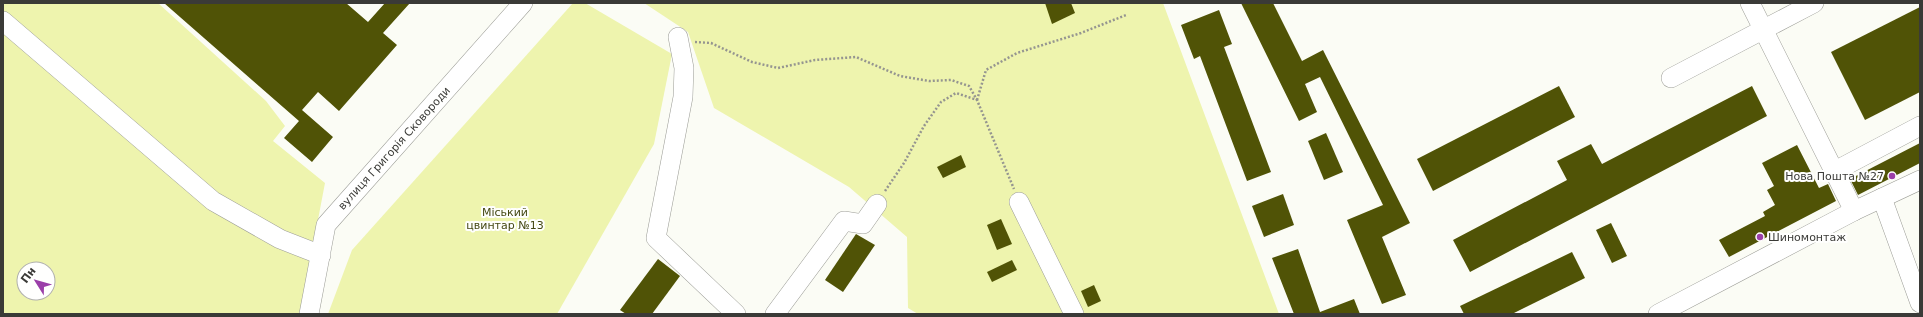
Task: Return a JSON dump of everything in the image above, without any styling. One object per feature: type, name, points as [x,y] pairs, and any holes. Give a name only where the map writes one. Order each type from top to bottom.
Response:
[{"type":"street","name":"вулиця Григорія Сковороди","points":[[309,314],[326,225],[524,3]]},
{"type":"street","points":[[1750,3],[1762,30],[1854,211]]},
{"type":"street","points":[[1671,78],[1814,3]]},
{"type":"street","points":[[3,21],[213,201],[280,239],[321,255]]},
{"type":"street","points":[[683,38],[683,97],[656,238],[736,314]]},
{"type":"street","points":[[1835,171],[1920,126]]},
{"type":"street","points":[[1658,314],[1854,211],[1920,180]]},
{"type":"street","points":[[1882,198],[1920,303]]},
{"type":"street","points":[[1019,202],[1074,314]]},
{"type":"street","points":[[774,314],[844,221],[863,224],[877,204]]},
{"type":"path","points":[[977,100],[986,70],[1017,53],[1081,33],[1126,15]]},
{"type":"path","points":[[683,38],[712,43],[752,62],[778,68],[816,60],[856,57],[900,76],[929,81],[951,80],[970,86],[1019,202]]},
{"type":"path","points":[[877,204],[904,163],[924,126],[941,102],[956,93],[977,100]]},
{"type":"green space","points":[[3,3],[158,3],[266,101],[285,126],[273,141],[325,183],[300,314],[3,314]]},
{"type":"green space","name":"Міський цвинтар №13","points":[[573,3],[585,3],[672,54],[654,144],[557,314],[328,314],[352,250]]},
{"type":"green space","points":[[644,3],[1163,3],[1279,314],[918,314],[908,308],[907,237],[849,187],[714,108],[688,32]]},
{"type":"building","points":[[164,3],[346,3],[368,22],[385,3],[410,3],[383,33],[397,45],[339,111],[318,92],[302,110],[333,137],[312,162],[284,138],[299,121]]},
{"type":"building","points":[[1045,3],[1071,3],[1075,13],[1052,24]]},
{"type":"building","points":[[1241,3],[1273,3],[1302,61],[1323,50],[1410,223],[1382,237],[1406,295],[1382,304],[1347,220],[1383,205],[1320,77],[1305,84],[1317,112],[1299,121]]},
{"type":"building","points":[[1920,7],[1920,92],[1865,120],[1831,52]]},
{"type":"building","points":[[1219,10],[1232,44],[1224,47],[1271,172],[1247,181],[1200,56],[1194,59],[1181,25]]},
{"type":"building","points":[[1559,86],[1575,117],[1433,191],[1417,159]]},
{"type":"building","points":[[1752,86],[1767,116],[1470,272],[1453,240],[1567,180],[1557,161],[1591,144],[1602,164]]},
{"type":"building","points":[[1326,133],[1343,172],[1324,180],[1308,141]]},
{"type":"building","points":[[1920,143],[1920,163],[1858,195],[1850,179]]},
{"type":"building","points":[[1797,145],[1819,188],[1828,184],[1836,201],[1729,257],[1719,240],[1765,216],[1763,212],[1775,205],[1767,190],[1774,186],[1762,163]]},
{"type":"building","points":[[961,155],[966,167],[943,178],[937,167]]},
{"type":"building","points":[[1283,194],[1294,225],[1264,237],[1252,206]]},
{"type":"building","points":[[1001,219],[1012,244],[997,250],[987,225]]},
{"type":"building","points":[[1611,223],[1627,256],[1612,263],[1596,230]]},
{"type":"building","points":[[856,234],[875,245],[843,292],[825,280]]},
{"type":"building","points":[[1298,249],[1320,312],[1354,299],[1360,314],[1294,314],[1272,258]]},
{"type":"building","points":[[1572,252],[1585,278],[1512,314],[1464,314],[1460,306]]},
{"type":"building","points":[[658,259],[680,276],[652,314],[626,314],[620,310]]},
{"type":"building","points":[[1012,260],[1017,270],[992,282],[987,272]]},
{"type":"building","points":[[1094,285],[1101,301],[1088,307],[1081,291]]},
{"type":"place","name":"Нова Пошта №27","points":[[1892,176]]},
{"type":"place","name":"Шиномонтаж","points":[[1760,237]]}]
